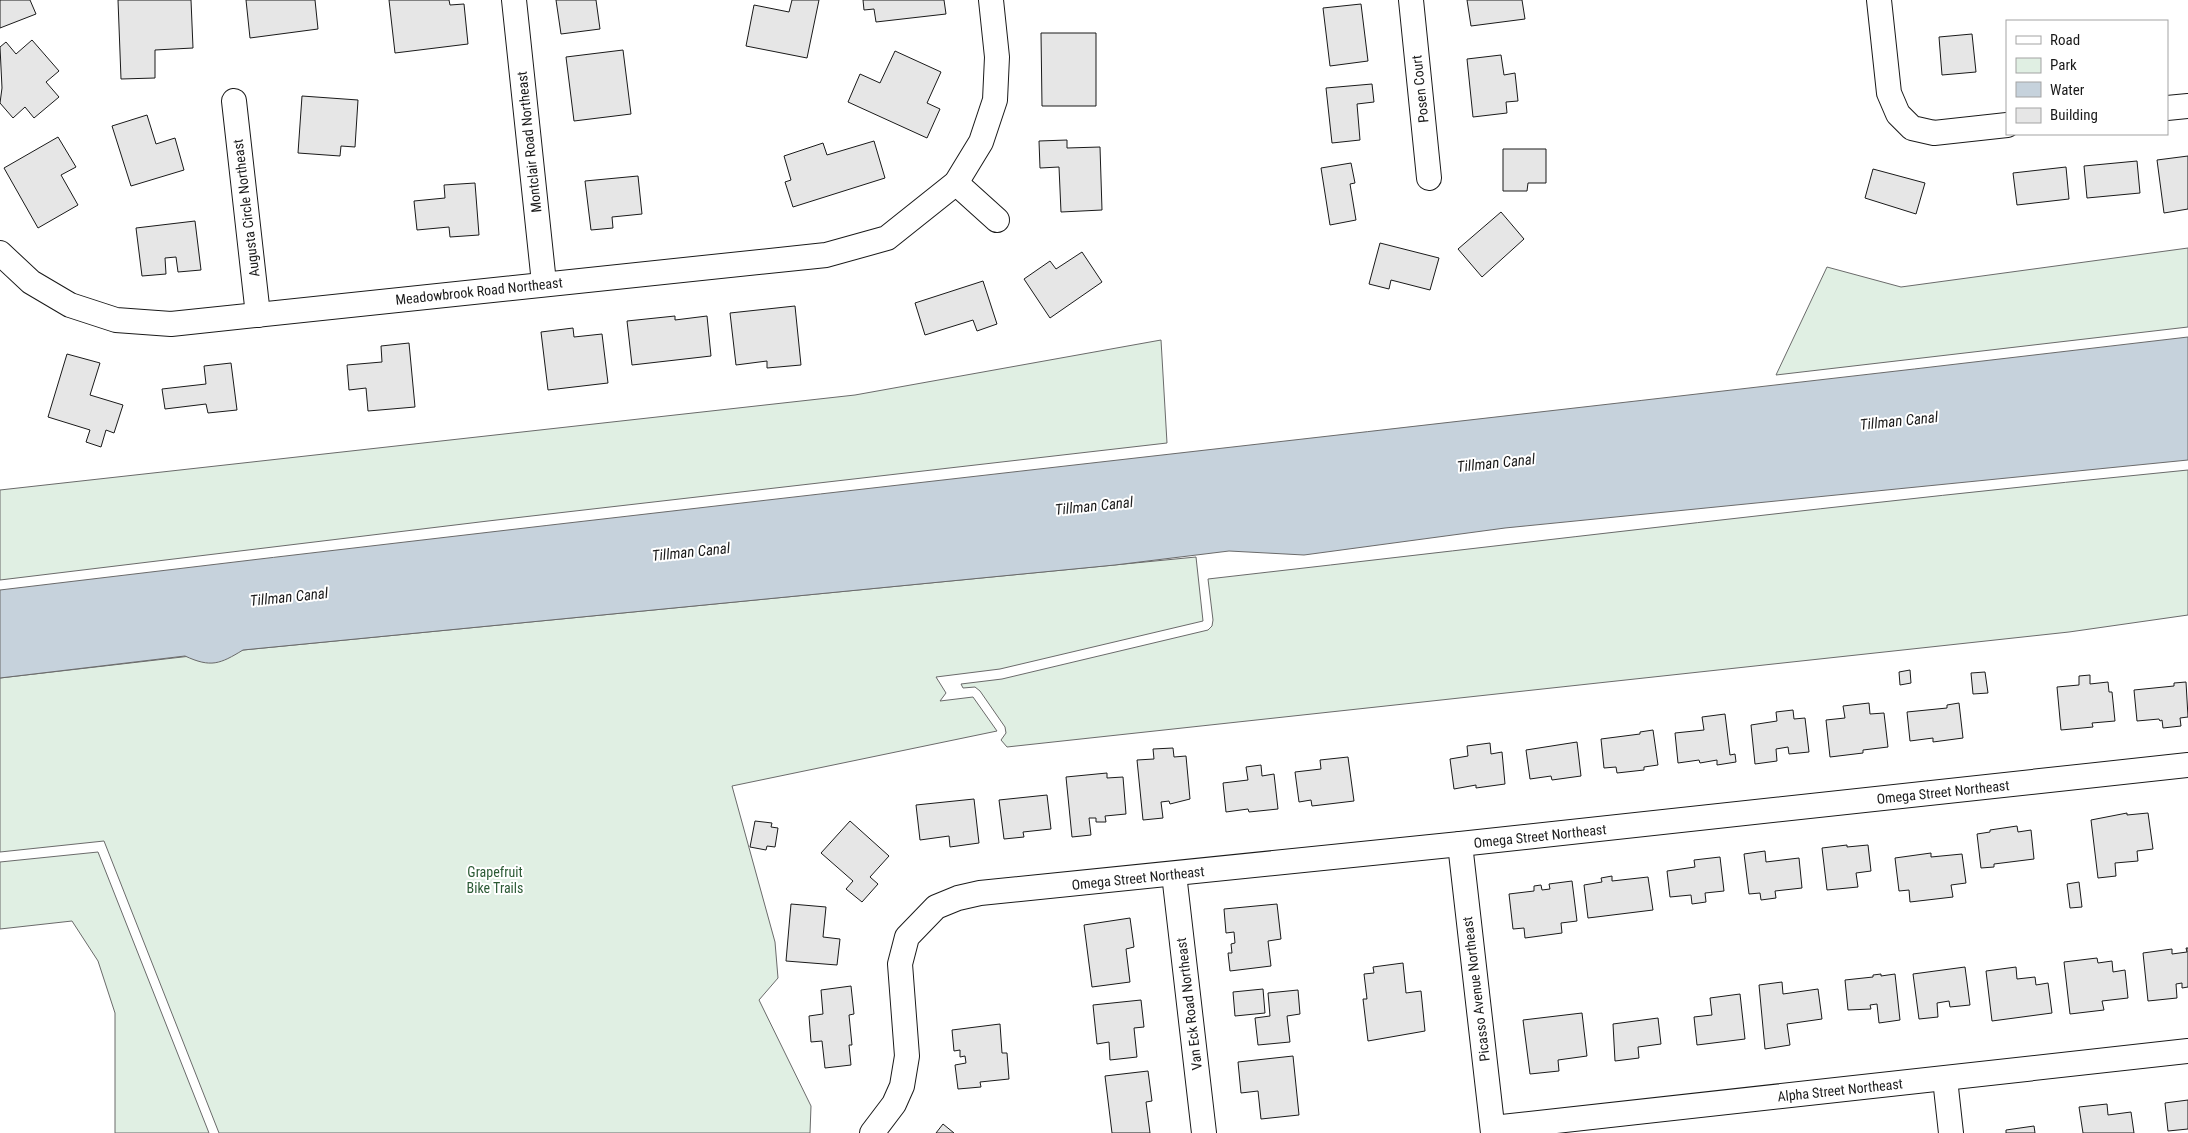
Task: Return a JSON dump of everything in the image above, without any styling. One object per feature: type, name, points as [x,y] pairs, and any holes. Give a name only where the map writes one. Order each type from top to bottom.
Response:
[{"type":"street","name":"Montclair Road Northeast","points":[[514,0],[544,284]]},
{"type":"street","name":"Meadowbrook Road Northeast","points":[[0,252],[31,282],[70,305],[116,320],[172,324],[826,255],[888,238],[956,183],[981,142],[995,100],[997,57],[991,0]]},
{"type":"street","name":"Posen Court","points":[[1411,0],[1430,178]]},
{"type":"street","points":[[1879,0],[1889,94],[1898,114],[1912,128],[1934,133],[2006,126]]},
{"type":"street","name":"Augusta Circle Northeast","points":[[234,100],[258,315]]},
{"type":"street","points":[[2168,108],[2188,106]]},
{"type":"street","points":[[956,183],[997,220]]},
{"type":"street","name":"Omega Street Northeast","points":[[872,1133],[894,1104],[902,1086],[907,1056],[900,964],[907,937],[936,907],[958,898],[980,893],[1460,844],[2188,765]]},
{"type":"street","name":"Picasso Avenue Northeast","points":[[1460,844],[1493,1130]]},
{"type":"street","name":"Van Eck Road Northeast","points":[[1174,874],[1204,1133]]},
{"type":"street","name":"Alpha Street Northeast","points":[[1493,1130],[2188,1051]]},
{"type":"street","points":[[1945,1079],[1951,1133]]},
{"type":"green space","points":[[2188,248],[2188,327],[1776,375],[1827,267],[1901,287]]},
{"type":"green space","points":[[1161,340],[1167,443],[488,521],[0,580],[0,490],[855,395]]},
{"type":"green space","points":[[2188,470],[2188,615],[2069,632],[1007,747],[1001,740],[1006,733],[1005,727],[980,691],[975,687],[963,688],[961,684],[1002,679],[1208,630],[1212,626],[1213,620],[1208,579],[1820,509]]},
{"type":"green space","name":"Grapefruit Bike Trails","points":[[1196,557],[1203,621],[1000,669],[936,677],[946,693],[940,701],[973,697],[997,731],[732,786],[775,942],[778,978],[759,1000],[811,1106],[810,1133],[219,1133],[104,841],[0,852],[0,678],[243,650]]},
{"type":"green space","points":[[98,852],[209,1133],[115,1133],[115,1013],[98,961],[72,921],[0,929],[0,862]]},
{"type":"water","name":"Tillman Canal","points":[[2188,337],[2188,460],[1505,528],[1304,555],[1229,551],[1115,565],[243,650],[228,659],[215,663],[202,662],[185,656],[0,678],[0,590],[547,525]]},
{"type":"building","points":[[0,0],[30,0],[36,14],[0,28]]},
{"type":"building","points":[[118,0],[191,0],[193,48],[155,50],[155,78],[121,79]]},
{"type":"building","points":[[246,0],[315,0],[318,29],[250,38]]},
{"type":"building","points":[[389,0],[449,0],[450,5],[464,4],[468,44],[395,53]]},
{"type":"building","points":[[556,0],[596,0],[600,29],[561,34]]},
{"type":"building","points":[[792,0],[819,0],[807,58],[746,46],[754,5],[789,12]]},
{"type":"building","points":[[863,0],[944,0],[946,14],[876,22],[874,9],[864,10]]},
{"type":"building","points":[[1467,0],[1522,0],[1525,19],[1471,26]]},
{"type":"building","points":[[1361,4],[1368,61],[1330,66],[1323,8]]},
{"type":"building","points":[[1041,33],[1096,33],[1096,106],[1042,106]]},
{"type":"building","points":[[1972,34],[1976,72],[1942,75],[1939,37]]},
{"type":"building","points":[[32,40],[59,71],[46,82],[59,97],[34,118],[25,107],[13,118],[0,103],[2,88],[0,47],[6,42],[16,54]]},
{"type":"building","points":[[623,50],[631,114],[574,121],[566,57]]},
{"type":"building","points":[[895,51],[941,72],[927,103],[940,109],[927,138],[848,102],[860,74],[880,83]]},
{"type":"building","points":[[1501,55],[1504,75],[1515,73],[1518,101],[1506,102],[1507,113],[1473,117],[1467,59]]},
{"type":"building","points":[[1372,84],[1374,102],[1357,104],[1360,140],[1332,143],[1326,88]]},
{"type":"building","points":[[302,96],[358,100],[355,147],[341,146],[340,156],[298,153]]},
{"type":"building","points":[[147,115],[156,144],[175,138],[184,170],[131,186],[112,126]]},
{"type":"building","points":[[58,137],[76,167],[61,175],[78,205],[38,228],[4,168]]},
{"type":"building","points":[[1067,140],[1067,148],[1100,147],[1102,210],[1061,212],[1059,167],[1040,168],[1039,141]]},
{"type":"building","points":[[874,141],[885,178],[793,207],[785,182],[791,180],[784,156],[823,143],[827,155]]},
{"type":"building","points":[[1503,149],[1546,149],[1546,183],[1528,183],[1527,191],[1503,191]]},
{"type":"building","points":[[2188,156],[2188,209],[2164,213],[2157,160]]},
{"type":"building","points":[[2137,161],[2140,193],[2087,198],[2084,166]]},
{"type":"building","points":[[1351,163],[1355,183],[1350,184],[1356,220],[1330,225],[1321,168]]},
{"type":"building","points":[[2066,167],[2069,199],[2017,205],[2013,173]]},
{"type":"building","points":[[1873,169],[1925,183],[1916,214],[1865,198]]},
{"type":"building","points":[[638,176],[642,214],[612,217],[613,228],[591,230],[585,181]]},
{"type":"building","points":[[475,183],[479,235],[450,237],[449,227],[417,230],[414,201],[445,198],[444,185]]},
{"type":"building","points":[[1501,212],[1524,239],[1482,277],[1458,249]]},
{"type":"building","points":[[195,221],[201,270],[178,272],[176,257],[165,258],[166,274],[142,276],[136,228]]},
{"type":"building","points":[[1380,243],[1439,258],[1430,290],[1391,280],[1389,289],[1369,284]]},
{"type":"building","points":[[1082,252],[1102,282],[1050,318],[1024,279],[1050,261],[1056,269]]},
{"type":"building","points":[[983,281],[997,324],[977,331],[973,320],[925,335],[915,303]]},
{"type":"building","points":[[795,306],[801,365],[767,368],[767,361],[736,365],[730,313]]},
{"type":"building","points":[[675,316],[675,320],[707,316],[711,356],[632,365],[627,321]]},
{"type":"building","points":[[573,328],[574,337],[602,334],[608,383],[548,390],[541,332]]},
{"type":"building","points":[[409,343],[415,407],[368,411],[366,388],[349,390],[347,365],[382,362],[381,346]]},
{"type":"building","points":[[67,354],[100,363],[90,395],[123,405],[114,433],[106,430],[101,447],[86,442],[90,430],[48,417]]},
{"type":"building","points":[[231,363],[237,410],[208,413],[206,404],[165,409],[162,389],[206,384],[204,366]]},
{"type":"building","points":[[1910,670],[1911,683],[1900,685],[1899,672]]},
{"type":"building","points":[[1985,672],[1988,693],[1973,694],[1971,673]]},
{"type":"building","points":[[2090,675],[2090,684],[2108,682],[2109,692],[2112,692],[2115,721],[2092,723],[2093,727],[2061,730],[2057,687],[2079,685],[2079,676]]},
{"type":"building","points":[[2186,682],[2188,717],[2180,718],[2181,726],[2163,728],[2162,720],[2160,721],[2159,719],[2137,721],[2134,690],[2174,686],[2174,683]]},
{"type":"building","points":[[1869,703],[1870,714],[1884,713],[1888,747],[1863,750],[1863,753],[1830,757],[1826,720],[1845,718],[1843,706]]},
{"type":"building","points":[[1959,703],[1963,738],[1933,742],[1933,738],[1910,741],[1907,712],[1947,708],[1947,705]]},
{"type":"building","points":[[1793,710],[1794,719],[1805,718],[1809,752],[1789,754],[1788,747],[1776,749],[1777,761],[1755,764],[1751,725],[1777,721],[1776,712]]},
{"type":"building","points":[[1725,714],[1730,755],[1735,754],[1736,762],[1717,765],[1717,760],[1700,763],[1699,760],[1678,763],[1675,733],[1704,730],[1702,717]]},
{"type":"building","points":[[1653,730],[1658,765],[1644,767],[1644,770],[1617,773],[1616,767],[1604,768],[1601,739],[1640,734],[1640,732]]},
{"type":"building","points":[[1577,742],[1581,776],[1552,780],[1551,776],[1530,779],[1526,750]]},
{"type":"building","points":[[1490,743],[1491,754],[1502,752],[1505,784],[1476,788],[1476,785],[1454,789],[1450,759],[1468,756],[1467,746]]},
{"type":"building","points":[[1173,748],[1174,757],[1186,756],[1190,799],[1170,804],[1169,801],[1161,802],[1163,818],[1143,820],[1137,760],[1154,759],[1153,749]]},
{"type":"building","points":[[1348,757],[1354,801],[1312,806],[1311,800],[1299,802],[1295,772],[1321,769],[1320,760]]},
{"type":"building","points":[[1261,765],[1262,776],[1274,774],[1278,809],[1249,812],[1248,809],[1226,812],[1223,783],[1248,780],[1246,767]]},
{"type":"building","points":[[1107,773],[1107,778],[1123,777],[1126,814],[1105,816],[1106,822],[1096,822],[1096,818],[1089,818],[1091,835],[1072,837],[1066,777]]},
{"type":"building","points":[[1047,795],[1051,829],[1023,832],[1024,837],[1004,839],[999,800]]},
{"type":"building","points":[[974,799],[979,843],[950,847],[949,836],[920,840],[916,805]]},
{"type":"building","points":[[2127,813],[2127,815],[2148,813],[2153,849],[2137,851],[2138,861],[2115,863],[2116,876],[2098,878],[2091,820]]},
{"type":"building","points":[[755,821],[772,823],[771,827],[778,828],[775,847],[767,846],[766,850],[750,847]]},
{"type":"building","points":[[850,821],[889,856],[870,877],[878,884],[862,902],[846,889],[853,881],[821,853]]},
{"type":"building","points":[[2017,826],[2018,832],[2031,830],[2034,859],[1994,864],[1994,867],[1981,868],[1977,834]]},
{"type":"building","points":[[1847,845],[1847,847],[1868,845],[1871,871],[1856,873],[1858,887],[1827,890],[1822,848]]},
{"type":"building","points":[[1765,851],[1766,862],[1799,858],[1802,888],[1775,891],[1776,898],[1761,900],[1760,893],[1749,894],[1744,854]]},
{"type":"building","points":[[1931,853],[1931,857],[1962,854],[1966,883],[1951,885],[1953,897],[1910,902],[1909,890],[1899,891],[1895,858]]},
{"type":"building","points":[[1720,857],[1724,891],[1705,893],[1706,902],[1692,904],[1691,895],[1670,897],[1667,871],[1695,867],[1694,860]]},
{"type":"building","points":[[1612,876],[1612,881],[1648,877],[1653,910],[1588,918],[1584,885],[1602,882],[1601,878]]},
{"type":"building","points":[[1572,881],[1577,921],[1561,923],[1562,933],[1525,938],[1524,928],[1513,929],[1509,894],[1534,891],[1534,886],[1541,885],[1542,890],[1550,889],[1549,884]]},
{"type":"building","points":[[2079,882],[2082,907],[2070,908],[2067,884]]},
{"type":"building","points":[[791,904],[826,907],[823,937],[840,939],[837,965],[786,961]]},
{"type":"building","points":[[1277,904],[1281,939],[1268,941],[1271,966],[1230,971],[1228,953],[1232,953],[1231,944],[1235,943],[1234,932],[1226,933],[1224,909]]},
{"type":"building","points":[[1130,918],[1134,947],[1126,949],[1130,982],[1092,987],[1084,925]]},
{"type":"building","points":[[2186,948],[2188,948],[2188,987],[2182,988],[2182,983],[2176,984],[2177,998],[2148,1001],[2143,953],[2172,949],[2172,954],[2187,952]]},
{"type":"building","points":[[2097,958],[2098,963],[2112,961],[2113,972],[2125,970],[2128,998],[2102,1001],[2104,1010],[2070,1014],[2064,962]]},
{"type":"building","points":[[1403,963],[1406,993],[1421,991],[1425,1031],[1368,1041],[1363,999],[1367,999],[1364,974],[1374,973],[1373,967]]},
{"type":"building","points":[[1965,967],[1970,1005],[1950,1007],[1949,1001],[1937,1003],[1938,1017],[1919,1019],[1913,974]]},
{"type":"building","points":[[2016,967],[2017,979],[2035,977],[2036,985],[2048,983],[2052,1013],[1992,1021],[1986,971]]},
{"type":"building","points":[[1881,974],[1881,976],[1895,974],[1900,1020],[1879,1023],[1877,1004],[1870,1005],[1871,1009],[1848,1010],[1845,980],[1873,977],[1873,975]]},
{"type":"building","points":[[1782,982],[1783,994],[1818,989],[1822,1019],[1787,1024],[1790,1045],[1765,1049],[1759,985]]},
{"type":"building","points":[[851,986],[854,1014],[849,1015],[852,1045],[849,1045],[851,1065],[825,1068],[822,1041],[811,1042],[809,1016],[823,1014],[821,990]]},
{"type":"building","points":[[1263,989],[1265,1013],[1235,1016],[1233,992]]},
{"type":"building","points":[[1298,990],[1300,1014],[1287,1016],[1290,1042],[1258,1045],[1255,1018],[1270,1016],[1268,993]]},
{"type":"building","points":[[1740,994],[1745,1039],[1697,1045],[1694,1017],[1712,1015],[1710,998]]},
{"type":"building","points":[[1141,1000],[1144,1027],[1134,1028],[1137,1057],[1110,1060],[1109,1042],[1097,1044],[1093,1005]]},
{"type":"building","points":[[1582,1013],[1587,1056],[1558,1060],[1559,1071],[1530,1074],[1523,1020]]},
{"type":"building","points":[[1658,1018],[1661,1044],[1638,1047],[1639,1058],[1615,1061],[1613,1024]]},
{"type":"building","points":[[1000,1024],[1002,1053],[1007,1053],[1009,1079],[980,1082],[981,1087],[958,1089],[955,1065],[966,1063],[965,1056],[960,1057],[960,1050],[954,1051],[952,1030]]},
{"type":"building","points":[[1293,1056],[1299,1115],[1261,1119],[1258,1091],[1241,1093],[1238,1062]]},
{"type":"building","points":[[1148,1071],[1152,1101],[1146,1102],[1150,1133],[1112,1133],[1105,1076]]},
{"type":"building","points":[[2188,1100],[2188,1129],[2168,1131],[2165,1103]]},
{"type":"building","points":[[2107,1104],[2108,1115],[2131,1112],[2134,1133],[2083,1133],[2079,1107]]},
{"type":"building","points":[[943,1124],[954,1133],[936,1133]]},
{"type":"building","points":[[2034,1126],[2035,1133],[2006,1133],[2006,1130]]}]
